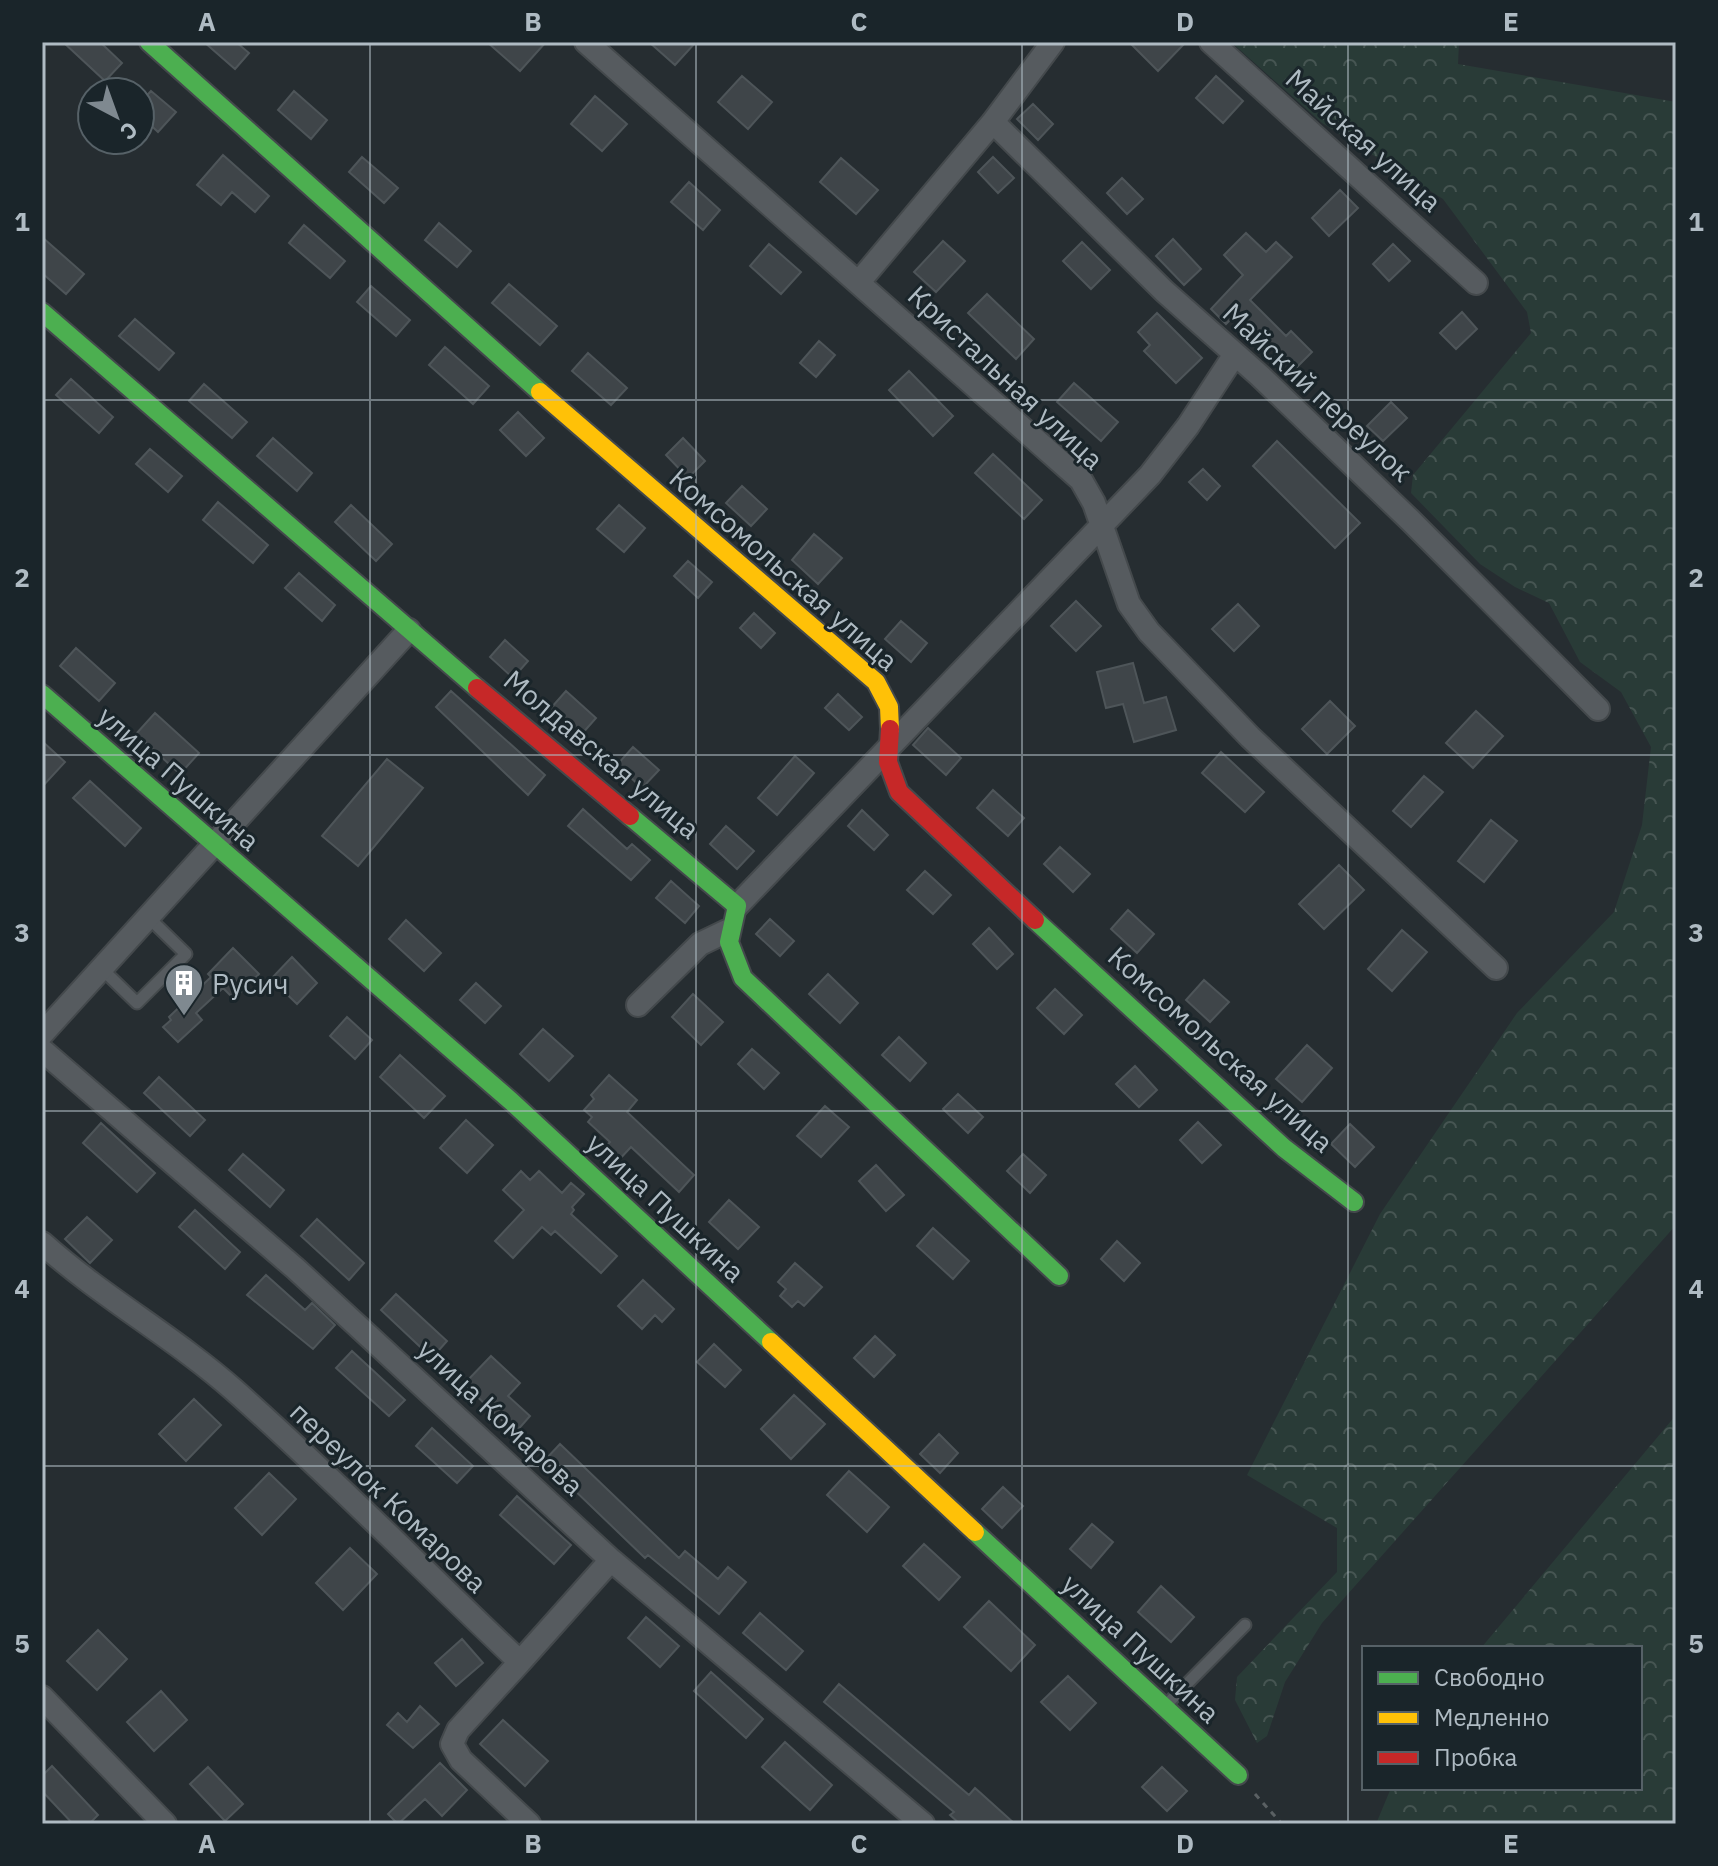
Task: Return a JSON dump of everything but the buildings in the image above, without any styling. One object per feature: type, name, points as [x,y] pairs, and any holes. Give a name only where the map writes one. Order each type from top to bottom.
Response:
[{"type":"street","name":"Комсомольская улица","points":[[149,42],[372,247],[616,463],[876,682],[888,698],[893,713],[890,774],[912,807],[1284,1148],[1354,1202]]},
{"type":"street","name":"Кристальная улица","points":[[586,42],[859,282],[936,355],[1081,480],[1094,503],[1129,604],[1149,632],[1250,737],[1496,968]]},
{"type":"street","points":[[859,282],[993,122],[1053,42]]},
{"type":"street","name":"Майская улица","points":[[1211,42],[1476,283]]},
{"type":"street","name":"Майский переулок","points":[[993,122],[1164,291],[1410,520],[1598,709]]},
{"type":"street","name":"Молдавская улица","points":[[42,312],[409,630],[737,906]]},
{"type":"street","points":[[1059,1276],[743,978],[730,955],[727,931],[737,906],[857,777],[1101,528],[1188,426],[1235,354]]},
{"type":"street","points":[[42,1034],[409,630]]},
{"type":"street","name":"улица Пушкина","points":[[42,694],[580,1164],[1238,1775]]},
{"type":"street","points":[[857,777],[890,774]]},
{"type":"street","points":[[638,1005],[700,944],[727,931]]},
{"type":"street","name":"улица Комарова","points":[[42,1050],[296,1269],[611,1560],[923,1824]]},
{"type":"street","name":"переулок Комарова","points":[[42,1243],[96,1288],[169,1337],[235,1391],[520,1662]]},
{"type":"street","points":[[529,1824],[461,1760],[452,1744],[458,1730],[611,1560]]},
{"type":"street","points":[[42,1697],[165,1824]]},
{"type":"lane","points":[[103,970],[137,1003],[186,954],[149,918]]},
{"type":"lane","points":[[1164,1707],[1245,1625]]},
{"type":"path","points":[[1238,1775],[1282,1824]]},
{"type":"green space","points":[[1231,42],[1459,42],[1458,64],[1676,102],[1676,1225],[1322,1623],[1285,1682],[1267,1736],[1257,1743],[1235,1700],[1237,1677],[1337,1572],[1337,1528],[1247,1475],[1380,1214],[1517,1013],[1614,912],[1642,825],[1651,747],[1621,692],[1580,662],[1549,603],[1515,587],[1480,564],[1411,493],[1413,475],[1531,333],[1527,312],[1443,199],[1322,123]]},
{"type":"green space","points":[[1676,1415],[1676,1824],[1376,1824],[1390,1790],[1642,1790],[1642,1646],[1483,1646]]},
{"type":"traffic: fast","points":[[149,42],[540,392]]},
{"type":"traffic: fast","points":[[42,312],[477,688]]},
{"type":"traffic: fast","points":[[42,694],[512,1102],[771,1342]]},
{"type":"traffic: fast","points":[[630,816],[737,906],[729,942],[743,978],[1059,1276]]},
{"type":"traffic: fast","points":[[1035,920],[1284,1148],[1354,1202]]},
{"type":"traffic: fast","points":[[975,1532],[1238,1775]]},
{"type":"traffic: slow","points":[[540,392],[876,682],[889,707],[890,729]]},
{"type":"traffic: slow","points":[[771,1342],[975,1532]]},
{"type":"traffic: jam","points":[[477,688],[630,816]]},
{"type":"traffic: jam","points":[[890,729],[888,762],[899,792],[1035,920]]},
{"type":"place","name":"Русич","points":[[184,1017]]}]
